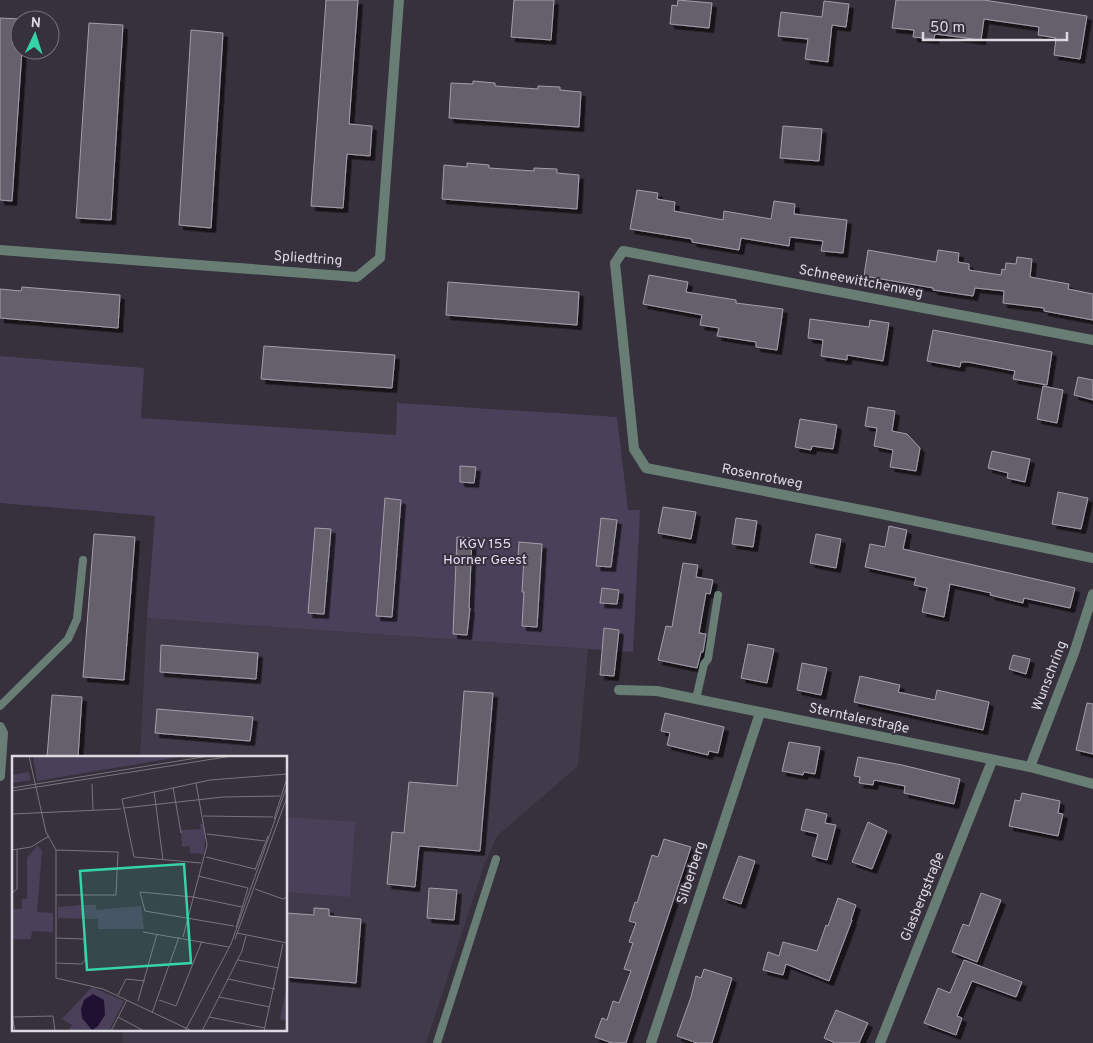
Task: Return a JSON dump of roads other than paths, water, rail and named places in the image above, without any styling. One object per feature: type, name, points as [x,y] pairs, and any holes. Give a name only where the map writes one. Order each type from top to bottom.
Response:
[{"type":"street","name":"Spliedtring","points":[[0,250],[357,277],[380,258],[398,0]]},
{"type":"street","name":"Schneewittchenweg","points":[[623,251],[1093,340]]},
{"type":"street","name":"Rosenrotweg","points":[[623,251],[616,263],[634,449],[646,468],[1093,558]]},
{"type":"street","name":"Wunschring","points":[[1030,767],[1074,653],[1093,594]]},
{"type":"street","name":"Sterntalerstraße","points":[[619,690],[657,691],[992,761],[1030,767],[1093,784]]},
{"type":"street","name":"Silberberg","points":[[651,1043],[760,712]]},
{"type":"street","points":[[0,727],[3,733],[0,776]]},
{"type":"street","name":"Glasbergstraße","points":[[880,1043],[992,761]]},
{"type":"lane","points":[[0,706],[68,639],[76,619],[83,560]]},
{"type":"lane","points":[[696,699],[704,664],[708,659],[718,595]]},
{"type":"lane","points":[[437,1043],[496,860]]},
{"type":"park label","name":"KGV 155 Horner Geest","points":[[485,552]]}]
